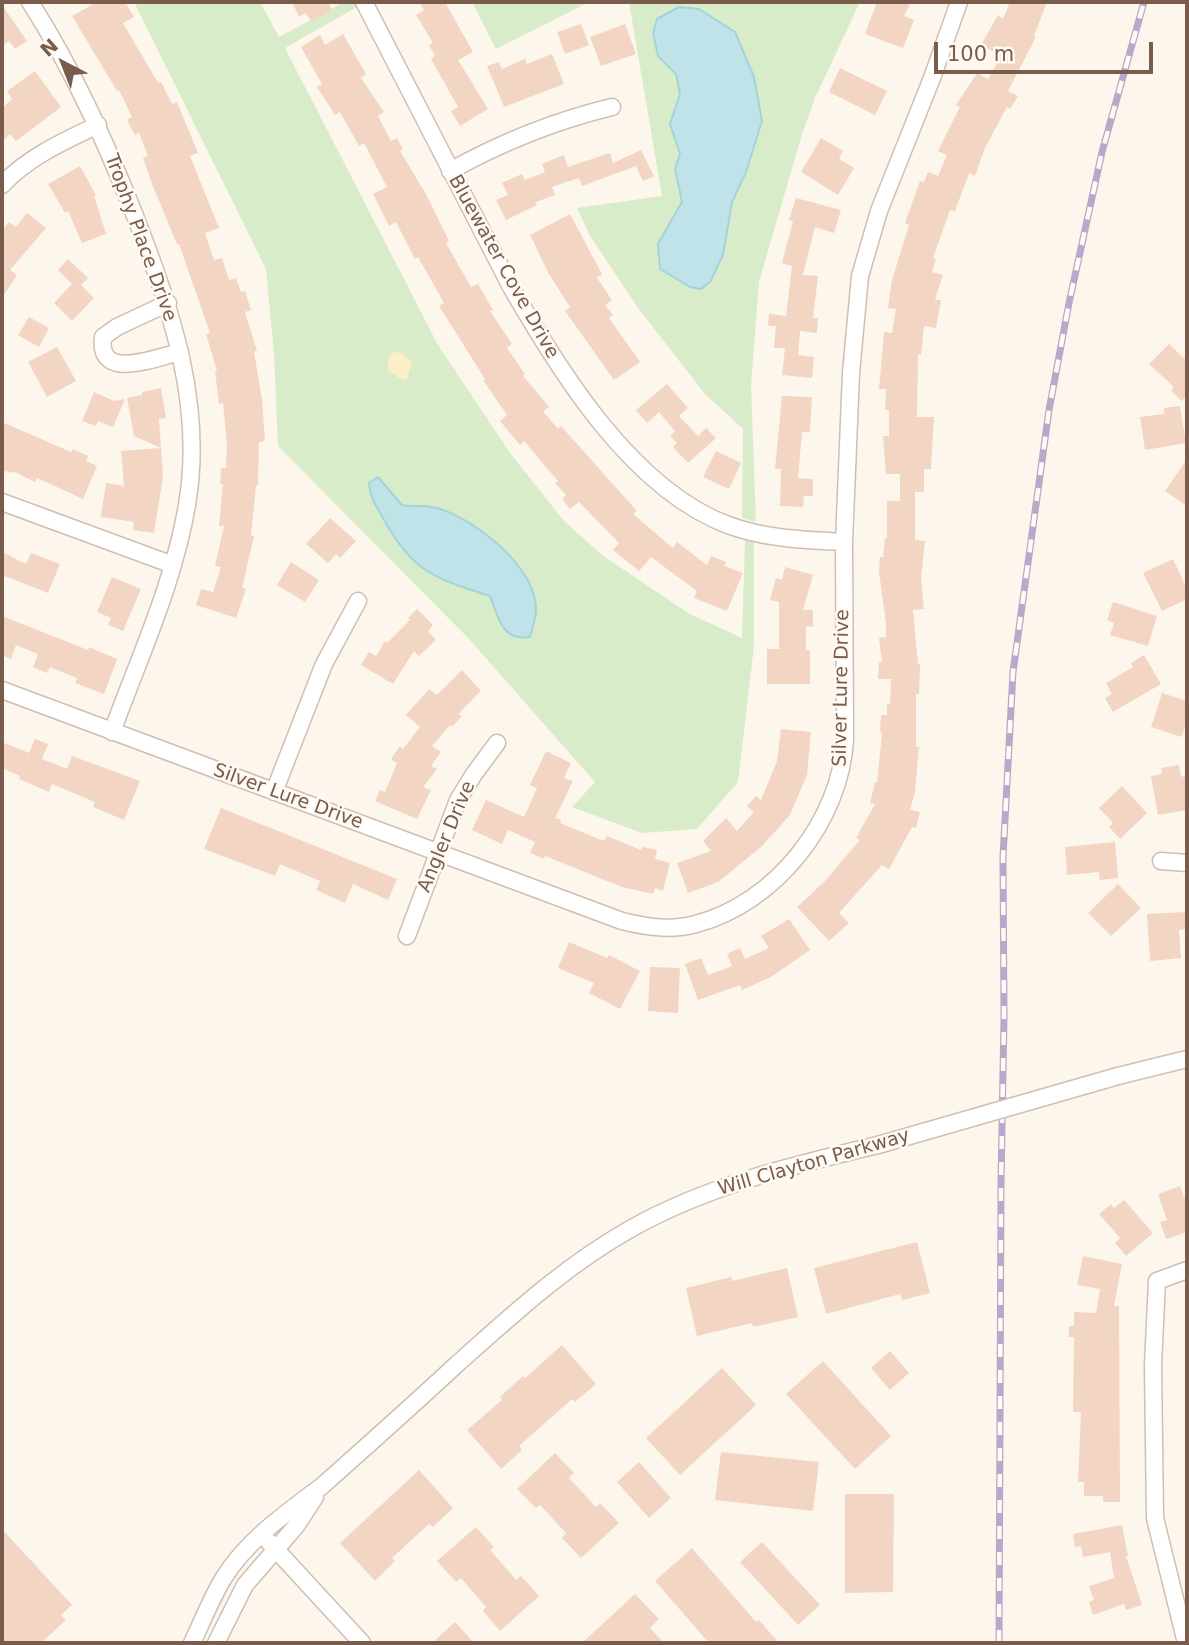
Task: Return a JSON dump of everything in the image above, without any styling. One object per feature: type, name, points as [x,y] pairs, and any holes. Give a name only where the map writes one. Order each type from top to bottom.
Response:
[{"type":"street","name":"Trophy Place Drive","points":[[30,2],[98,125],[168,303],[188,396],[192,464],[188,503],[173,565],[112,732]]},
{"type":"street","name":"Bluewater Cove Drive","points":[[364,2],[511,287],[566,377],[619,443],[655,481],[701,512],[747,531],[788,539],[844,542]]},
{"type":"street","name":"Silver Lure Drive","points":[[2,690],[622,921],[647,927],[671,928],[694,925],[737,908],[775,878],[807,845],[831,806],[839,783],[845,739],[844,542],[852,360],[860,276],[879,211],[959,2]]},
{"type":"street","points":[[450,171],[523,134],[570,117],[612,107]]},
{"type":"street","points":[[2,185],[27,163],[50,148],[98,125]]},
{"type":"street","points":[[168,303],[103,337],[101,351],[106,359],[118,364],[180,352]]},
{"type":"street","points":[[2,502],[173,565]]},
{"type":"street","points":[[274,792],[324,664],[358,601]]},
{"type":"street","name":"Angler Drive","points":[[407,936],[458,800],[497,743]]},
{"type":"street","points":[[1161,861],[1187,863]]},
{"type":"street","name":"Will Clayton Parkway","points":[[192,1643],[223,1580],[241,1554],[284,1514],[322,1486],[535,1294],[603,1246],[644,1222],[737,1183],[777,1170],[1187,1059]]},
{"type":"street","points":[[1186,1643],[1155,1518],[1153,1365],[1157,1281],[1187,1270]]},
{"type":"street","name":"Will Clayton Parkway","points":[[215,1643],[245,1585],[296,1526],[322,1486]]},
{"type":"street","points":[[261,1535],[362,1643]]},
{"type":"green space","points":[[134,2],[260,2],[279,37],[344,2],[355,2],[357,7],[285,48],[438,345],[510,453],[564,521],[602,555],[688,613],[742,638],[745,539],[754,541],[754,646],[738,782],[697,829],[642,833],[572,807],[595,782],[469,639],[278,446],[274,354],[266,269]]},
{"type":"green space","points":[[472,2],[589,2],[496,49]]},
{"type":"green space","points":[[629,2],[860,2],[815,98],[802,134],[759,282],[751,385],[756,522],[742,518],[743,429],[705,394],[638,308],[590,236],[577,208],[662,196]]},
{"type":"sand","points":[[393,352],[401,353],[412,362],[407,379],[402,380],[388,370],[388,359]]},
{"type":"water","points":[[679,7],[699,9],[735,32],[754,77],[762,121],[746,172],[732,202],[723,255],[710,282],[701,289],[690,287],[660,269],[658,244],[682,202],[675,169],[680,154],[670,124],[680,94],[676,74],[658,56],[653,33],[657,19]]},
{"type":"water","points":[[378,477],[402,505],[436,508],[455,515],[502,548],[526,578],[533,594],[536,613],[530,637],[520,637],[507,632],[499,620],[490,596],[439,578],[415,562],[394,536],[372,497],[369,483]]},
{"type":"building","points":[[97,2],[125,2],[134,17],[123,23],[172,104],[177,102],[198,153],[190,156],[219,228],[205,233],[214,260],[222,258],[229,280],[236,278],[241,292],[245,291],[251,310],[245,312],[257,351],[254,352],[262,399],[265,441],[259,442],[258,485],[251,536],[254,536],[242,588],[246,589],[236,618],[196,605],[201,589],[213,592],[221,567],[215,566],[224,526],[219,526],[223,484],[220,484],[221,468],[226,468],[227,443],[223,403],[219,404],[217,371],[206,334],[210,333],[179,244],[152,184],[143,158],[148,156],[139,133],[135,135],[127,120],[132,117],[119,90],[117,91],[72,16]]},
{"type":"building","points":[[292,2],[329,2],[332,11],[311,21],[306,13],[299,17]]},
{"type":"building","points":[[419,2],[445,2],[473,52],[458,60],[488,109],[460,126],[451,111],[458,107],[431,59],[435,56],[429,45],[433,43],[416,15],[424,10]]},
{"type":"building","points":[[877,2],[911,2],[904,16],[914,20],[903,48],[865,34]]},
{"type":"building","points":[[1010,2],[1047,2],[1034,36],[1036,37],[1008,91],[1018,96],[1010,109],[1007,107],[985,148],[975,176],[969,173],[955,211],[950,210],[933,258],[936,259],[932,272],[943,275],[935,300],[941,300],[936,328],[924,326],[921,355],[918,354],[917,417],[934,417],[931,469],[924,469],[924,492],[915,492],[915,540],[925,541],[921,578],[924,609],[913,610],[920,664],[919,694],[916,694],[916,747],[919,747],[915,792],[910,810],[920,812],[916,828],[912,827],[889,869],[882,865],[839,913],[849,923],[829,941],[797,907],[824,882],[860,840],[856,838],[875,804],[870,803],[875,782],[877,783],[881,715],[887,715],[887,704],[890,704],[891,679],[878,679],[879,662],[882,662],[879,638],[886,637],[879,572],[880,557],[883,557],[887,538],[887,501],[900,501],[900,474],[886,474],[883,436],[889,436],[889,410],[885,410],[886,389],[879,389],[884,332],[892,333],[896,309],[888,308],[892,280],[909,225],[905,223],[920,181],[924,182],[928,172],[938,176],[947,155],[938,151],[960,107],[956,105],[977,73],[988,79],[1001,56],[981,45],[998,15],[1003,19]]},
{"type":"building","points":[[2,5],[27,41],[15,49],[9,41],[2,46]]},
{"type":"building","points":[[581,24],[589,45],[565,54],[557,32]]},
{"type":"building","points":[[625,24],[636,54],[601,66],[590,37]]},
{"type":"building","points":[[343,34],[366,74],[361,78],[384,112],[378,116],[391,141],[397,138],[403,149],[400,151],[426,194],[449,241],[446,243],[471,287],[478,284],[493,310],[490,311],[512,344],[507,348],[525,374],[523,376],[549,407],[543,411],[558,429],[561,426],[637,511],[633,514],[673,548],[677,542],[707,565],[711,556],[726,562],[724,566],[743,573],[727,611],[694,598],[697,591],[651,557],[639,571],[613,550],[619,543],[579,502],[570,509],[562,499],[566,495],[555,483],[558,481],[524,441],[520,445],[500,421],[507,415],[439,306],[444,303],[418,257],[415,259],[396,222],[389,226],[373,194],[387,187],[364,143],[359,146],[340,112],[335,115],[317,87],[322,84],[301,47],[320,35],[325,45]]},
{"type":"building","points":[[552,54],[564,84],[504,107],[487,66],[499,62],[502,69],[525,59],[527,64]]},
{"type":"building","points":[[840,68],[887,91],[875,115],[829,92]]},
{"type":"building","points":[[35,71],[61,107],[16,141],[10,134],[2,142],[2,108],[12,99],[7,91]]},
{"type":"building","points":[[821,138],[843,151],[839,159],[854,168],[838,195],[801,172]]},
{"type":"building","points":[[641,150],[654,176],[643,181],[636,166],[582,186],[579,178],[552,187],[555,195],[536,202],[537,205],[506,220],[496,200],[508,195],[502,183],[522,174],[525,180],[545,172],[542,164],[564,155],[568,167],[610,153],[613,163]]},
{"type":"building","points":[[80,166],[96,195],[94,196],[106,234],[82,243],[68,211],[65,213],[48,184]]},
{"type":"building","points":[[796,198],[841,210],[834,233],[815,227],[803,275],[818,276],[813,318],[818,318],[817,333],[800,331],[798,355],[814,357],[812,378],[782,375],[785,348],[774,348],[776,326],[768,326],[769,314],[786,316],[792,266],[782,263],[793,221],[789,220]]},
{"type":"building","points":[[27,213],[46,228],[10,270],[17,275],[2,298],[2,231],[9,222],[16,227]]},
{"type":"building","points":[[570,214],[602,274],[597,278],[612,300],[605,305],[613,315],[609,318],[640,362],[614,380],[565,311],[570,307],[549,274],[530,235]]},
{"type":"building","points":[[68,259],[88,278],[81,285],[94,298],[72,321],[54,303],[72,284],[58,270]]},
{"type":"building","points":[[29,317],[49,328],[39,347],[18,335]]},
{"type":"building","points":[[1169,344],[1187,361],[1187,395],[1182,401],[1171,391],[1174,387],[1149,364]]},
{"type":"building","points":[[57,347],[76,381],[47,397],[28,362]]},
{"type":"building","points":[[667,384],[688,408],[679,416],[698,436],[706,428],[716,438],[688,463],[673,447],[677,443],[670,436],[675,431],[659,412],[647,423],[636,410]]},
{"type":"building","points":[[161,388],[166,418],[159,419],[163,476],[154,533],[133,530],[134,522],[101,517],[106,483],[124,486],[121,451],[161,448],[134,436],[127,398]]},
{"type":"building","points":[[94,392],[114,401],[125,399],[113,427],[98,421],[96,426],[82,421]]},
{"type":"building","points":[[782,396],[812,397],[810,432],[802,432],[798,478],[813,479],[813,496],[804,496],[803,507],[780,506],[781,469],[775,469]]},
{"type":"building","points":[[1180,406],[1186,443],[1145,450],[1140,417],[1164,414],[1164,408]]},
{"type":"building","points":[[2,422],[71,452],[73,449],[88,456],[86,461],[97,466],[83,499],[37,478],[35,482],[13,471],[2,470]]},
{"type":"building","points":[[716,451],[741,463],[729,489],[703,477]]},
{"type":"building","points":[[1187,459],[1187,506],[1165,491]]},
{"type":"building","points":[[330,518],[356,541],[340,558],[336,554],[328,563],[306,544]]},
{"type":"building","points":[[2,552],[26,564],[31,553],[60,564],[48,593],[2,575]]},
{"type":"building","points":[[1173,559],[1187,589],[1187,599],[1162,611],[1143,573]]},
{"type":"building","points":[[291,562],[319,580],[305,602],[277,585]]},
{"type":"building","points":[[785,567],[813,575],[803,610],[813,610],[813,627],[806,626],[806,650],[810,650],[810,684],[767,684],[767,649],[779,649],[779,602],[770,600],[776,578],[782,580]]},
{"type":"building","points":[[112,577],[141,589],[123,631],[108,625],[111,618],[97,612]]},
{"type":"building","points":[[1113,602],[1157,616],[1148,646],[1110,635],[1114,623],[1107,620]]},
{"type":"building","points":[[417,609],[433,625],[428,631],[436,640],[419,656],[414,651],[393,684],[361,665],[369,652],[376,656],[385,641],[387,643],[410,620],[408,618]]},
{"type":"building","points":[[2,616],[117,659],[104,694],[75,683],[77,678],[50,667],[47,673],[33,667],[38,654],[16,645],[11,659],[2,655]]},
{"type":"building","points":[[1144,655],[1161,684],[1113,712],[1105,698],[1112,694],[1106,683],[1133,667],[1131,663]]},
{"type":"building","points":[[462,670],[481,691],[458,714],[462,716],[452,727],[450,725],[432,746],[441,752],[431,766],[437,769],[423,787],[431,790],[417,819],[375,801],[380,790],[385,792],[397,763],[391,759],[400,746],[403,749],[420,727],[406,715],[429,689],[437,695]]},
{"type":"building","points":[[1162,693],[1187,701],[1187,719],[1182,737],[1151,727]]},
{"type":"building","points":[[781,729],[811,732],[807,775],[790,815],[761,847],[718,882],[688,893],[677,863],[711,851],[703,841],[726,818],[737,831],[754,812],[747,806],[756,796],[761,800],[777,761]]},
{"type":"building","points":[[35,739],[48,744],[42,759],[67,769],[72,756],[140,781],[124,820],[93,807],[95,802],[52,784],[49,792],[2,768],[2,742],[29,753]]},
{"type":"building","points":[[546,751],[571,763],[564,778],[573,781],[555,818],[561,820],[560,823],[604,841],[607,836],[641,850],[642,847],[657,850],[655,859],[670,863],[663,891],[655,888],[653,894],[622,887],[545,856],[544,859],[530,853],[535,842],[508,830],[502,844],[472,830],[486,800],[524,817],[537,788],[530,785]]},
{"type":"building","points":[[1179,765],[1181,777],[1187,775],[1187,810],[1158,815],[1151,776],[1162,774],[1161,768]]},
{"type":"building","points":[[1122,786],[1147,813],[1120,839],[1109,827],[1113,823],[1099,808]]},
{"type":"building","points":[[221,808],[397,879],[388,900],[353,884],[345,903],[316,890],[320,881],[280,864],[275,876],[204,849]]},
{"type":"building","points":[[1115,842],[1118,878],[1100,880],[1099,872],[1067,875],[1065,847]]},
{"type":"building","points":[[1118,884],[1141,908],[1111,936],[1088,913]]},
{"type":"building","points":[[1186,912],[1187,929],[1179,930],[1181,958],[1150,961],[1147,914]]},
{"type":"building","points":[[789,919],[810,950],[771,977],[742,990],[740,985],[698,1000],[685,964],[701,958],[708,975],[732,966],[727,954],[740,948],[745,959],[769,948],[761,936]]},
{"type":"building","points":[[569,942],[607,958],[609,955],[640,971],[620,1009],[589,993],[594,983],[558,968]]},
{"type":"building","points":[[650,967],[680,968],[678,1013],[648,1011]]},
{"type":"building","points":[[1180,1186],[1187,1205],[1187,1232],[1166,1239],[1160,1222],[1167,1220],[1158,1194]]},
{"type":"building","points":[[1124,1200],[1153,1233],[1126,1256],[1115,1243],[1120,1238],[1099,1214],[1111,1204],[1114,1208]]},
{"type":"building","points":[[917,1242],[930,1293],[902,1300],[900,1294],[826,1314],[814,1268]]},
{"type":"building","points":[[1083,1256],[1122,1264],[1114,1306],[1119,1306],[1120,1502],[1103,1502],[1103,1496],[1084,1496],[1084,1482],[1078,1482],[1081,1412],[1073,1412],[1074,1337],[1069,1337],[1069,1326],[1074,1326],[1074,1312],[1096,1313],[1100,1289],[1077,1285]]},
{"type":"building","points":[[787,1268],[798,1317],[753,1327],[752,1323],[697,1336],[686,1288]]},
{"type":"building","points":[[562,1345],[596,1384],[575,1402],[572,1399],[519,1446],[522,1450],[501,1469],[467,1430],[502,1400],[500,1397],[523,1376],[525,1378]]},
{"type":"building","points":[[890,1351],[909,1373],[890,1390],[871,1368]]},
{"type":"building","points":[[823,1361],[891,1436],[855,1469],[786,1394]]},
{"type":"building","points":[[722,1368],[756,1405],[680,1475],[646,1438]]},
{"type":"building","points":[[721,1452],[819,1462],[813,1511],[715,1500]]},
{"type":"building","points":[[555,1453],[574,1473],[569,1478],[596,1507],[600,1503],[619,1523],[581,1558],[562,1538],[566,1533],[540,1505],[536,1508],[517,1489]]},
{"type":"building","points":[[639,1462],[671,1498],[649,1518],[617,1482]]},
{"type":"building","points":[[419,1470],[453,1508],[433,1527],[429,1524],[392,1558],[395,1561],[375,1581],[340,1543]]},
{"type":"building","points":[[845,1494],[894,1494],[893,1592],[845,1593]]},
{"type":"building","points":[[1122,1525],[1126,1556],[1142,1605],[1126,1610],[1124,1604],[1093,1615],[1089,1602],[1094,1600],[1089,1586],[1114,1578],[1110,1552],[1083,1557],[1081,1546],[1075,1547],[1073,1534]]},
{"type":"building","points":[[476,1527],[494,1547],[490,1550],[516,1580],[521,1576],[539,1596],[500,1631],[483,1611],[486,1607],[461,1578],[456,1582],[437,1561]]},
{"type":"building","points":[[2,1529],[72,1605],[61,1615],[66,1620],[41,1643],[2,1643]]},
{"type":"building","points":[[762,1542],[820,1605],[798,1625],[740,1562]]},
{"type":"building","points":[[692,1548],[756,1622],[759,1620],[779,1643],[709,1643],[655,1581]]},
{"type":"building","points":[[635,1594],[659,1619],[650,1628],[664,1643],[582,1643]]},
{"type":"building","points":[[455,1622],[474,1643],[432,1643]]},
{"type":"railway","points":[[999,1643],[1003,857],[1013,672],[1049,410],[1069,303],[1102,152],[1144,2]]}]
